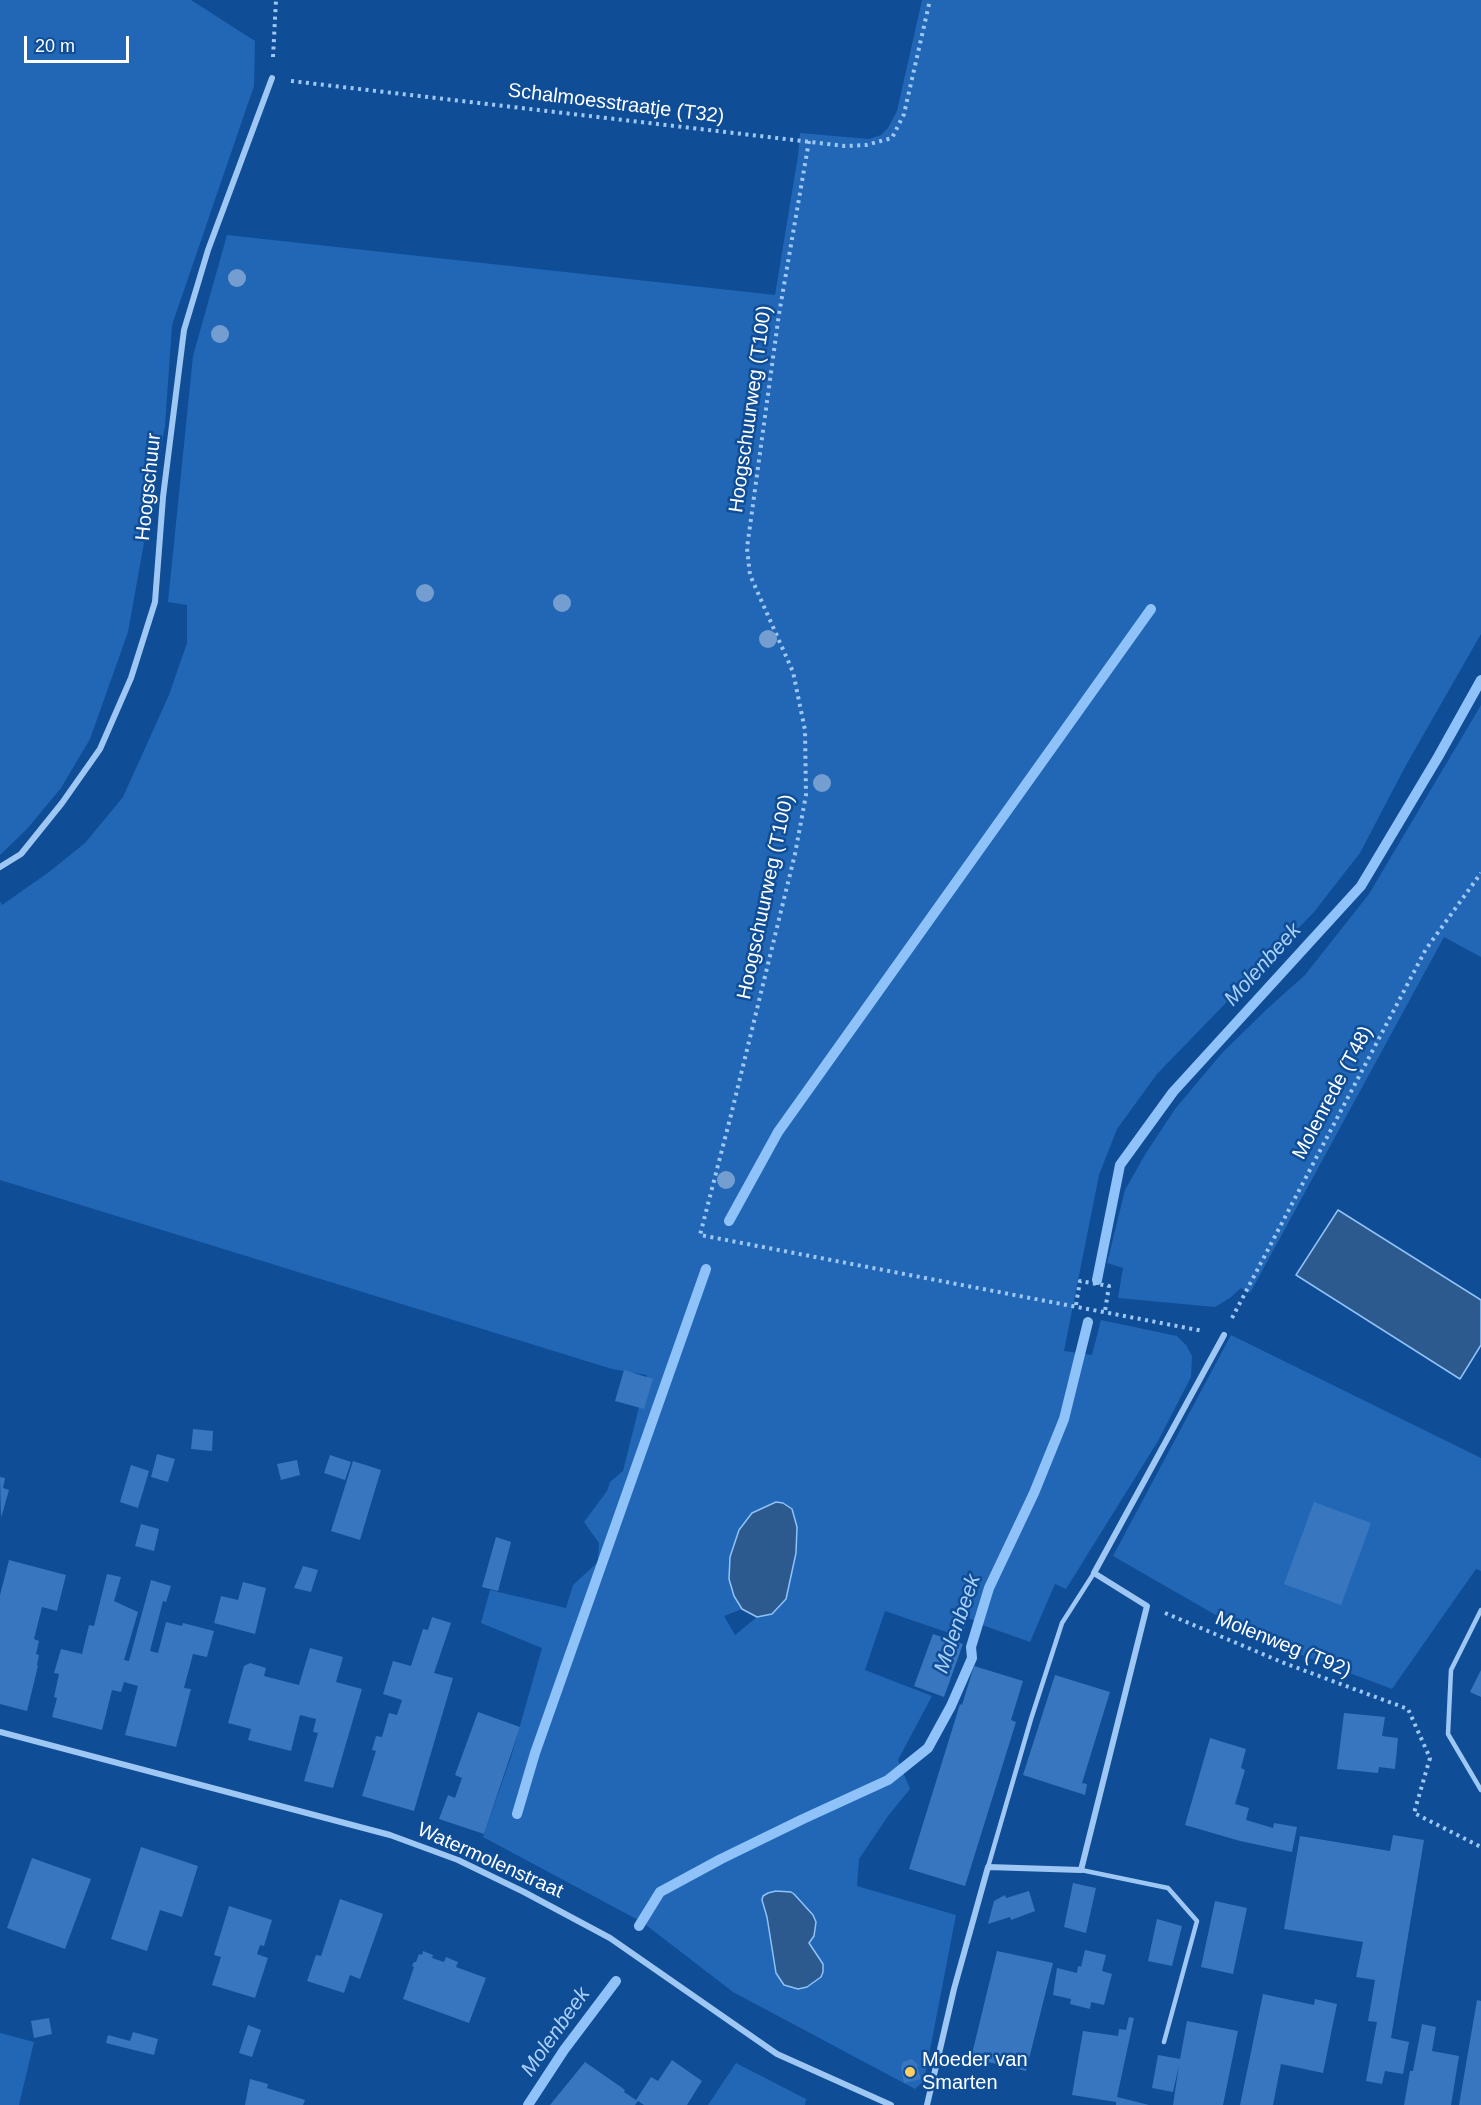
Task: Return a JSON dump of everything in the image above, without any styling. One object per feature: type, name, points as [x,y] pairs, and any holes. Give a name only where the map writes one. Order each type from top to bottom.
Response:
[{"type":"street","name":"Hoogschuur","points":[[0,867],[21,854],[62,803],[100,749],[131,678],[155,602],[165,485],[184,330],[208,250],[272,78]]},
{"type":"street","points":[[927,2105],[954,1989],[988,1867],[1081,1869],[1147,1606],[1094,1573],[1224,1335]]},
{"type":"street","name":"Watermolenstraat","points":[[0,1732],[390,1835],[458,1860],[610,1938],[777,2054],[891,2105]]},
{"type":"lane","points":[[988,1867],[1031,1719],[1062,1623],[1094,1573]]},
{"type":"lane","points":[[1481,1610],[1451,1670],[1448,1734],[1481,1790]]},
{"type":"lane","points":[[1081,1869],[1168,1888],[1197,1921],[1164,2042]]},
{"type":"path","points":[[272,78],[276,0]]},
{"type":"path","name":"Schalmoesstraatje (T32)","points":[[272,78],[845,146],[866,145],[892,138],[904,114],[930,0]]},
{"type":"path","name":"Hoogschuurweg (T100)","points":[[809,141],[779,314],[747,548],[750,575],[794,672],[805,730],[806,795],[795,854],[700,1235],[1076,1306]]},
{"type":"path","name":"Molenrede (T48)","points":[[1224,1335],[1426,949],[1481,873]]},
{"type":"path","points":[[1105,1311],[1109,1286],[1080,1281],[1076,1306],[1224,1335]]},
{"type":"path","name":"Molenweg (T92)","points":[[1147,1606],[1284,1663],[1408,1709],[1430,1758],[1414,1813],[1481,1846]]},
{"type":"shaded area","points":[[0,0],[191,0],[255,41],[254,86],[172,325],[165,426],[128,632],[90,739],[61,788],[27,829],[0,855]]},
{"type":"shaded area","points":[[922,0],[1481,0],[1481,634],[1405,767],[1360,853],[1314,912],[1157,1074],[1117,1129],[1099,1175],[1064,1351],[1092,1355],[1101,1320],[1177,1336],[1192,1356],[1191,1377],[1158,1441],[1066,1589],[1055,1584],[1030,1642],[969,1618],[961,1637],[885,1611],[865,1670],[932,1696],[898,1760],[910,1789],[888,1816],[859,1859],[857,1886],[956,1915],[924,2081],[915,2089],[733,1992],[642,1922],[483,1837],[512,1754],[542,1648],[481,1623],[490,1590],[566,1608],[573,1585],[598,1562],[599,1543],[584,1522],[607,1491],[610,1482],[623,1471],[647,1375],[612,1369],[0,1180],[0,901],[2,905],[85,843],[123,797],[169,695],[187,643],[187,605],[168,602],[193,356],[227,235],[775,295],[800,133],[869,139],[881,135],[888,128],[897,111]],"holes":[[[797,1527],[796,1553],[786,1599],[772,1614],[757,1617],[735,1635],[724,1616],[742,1609],[734,1596]]]},
{"type":"shaded area","points":[[1481,705],[1481,957],[1444,937],[1250,1293],[1241,1288],[1215,1307],[1118,1298],[1123,1268],[1107,1263],[1125,1190],[1146,1153],[1175,1109],[1222,1053],[1305,975],[1369,894]]},
{"type":"shaded area","points":[[1338,1210],[1481,1300],[1481,1345],[1460,1379],[1296,1275]]},
{"type":"shaded area","points":[[1231,1335],[1481,1458],[1481,1571],[1476,1569],[1392,1689],[1254,1637],[1113,1556]]},
{"type":"shaded area","points":[[776,1502],[783,1503],[792,1509],[797,1527],[796,1553],[786,1599],[772,1614],[757,1617],[742,1609],[734,1596],[729,1579],[730,1557],[739,1530],[752,1513]]},
{"type":"shaded area","points":[[776,1891],[794,1894],[813,1915],[816,1922],[814,1936],[809,1943],[823,1964],[823,1972],[821,1977],[807,1987],[798,1989],[784,1985],[776,1973],[762,1900],[763,1896]]},
{"type":"shaded area","points":[[0,2033],[34,2042],[19,2105],[0,2105]]},
{"type":"shaded area","points":[[736,2063],[806,2099],[805,2105],[708,2105]]},
{"type":"building","points":[[624,1370],[653,1379],[644,1409],[615,1401]]},
{"type":"building","points":[[193,1429],[213,1431],[212,1451],[191,1449]]},
{"type":"building","points":[[157,1454],[175,1459],[168,1482],[151,1477]]},
{"type":"building","points":[[330,1455],[351,1462],[345,1480],[324,1473]]},
{"type":"building","points":[[297,1460],[300,1475],[281,1480],[277,1464]]},
{"type":"building","points":[[353,1461],[381,1470],[360,1540],[331,1531]]},
{"type":"building","points":[[131,1465],[149,1471],[138,1508],[120,1502]]},
{"type":"building","points":[[0,1477],[5,1478],[3,1488],[9,1490],[1,1518]]},
{"type":"building","points":[[1314,1502],[1371,1523],[1341,1605],[1284,1584]]},
{"type":"building","points":[[141,1524],[159,1529],[154,1551],[135,1546]]},
{"type":"building","points":[[496,1537],[511,1542],[498,1591],[482,1587]]},
{"type":"building","points":[[9,1560],[66,1575],[57,1611],[42,1607],[34,1639],[39,1641],[36,1654],[39,1655],[38,1666],[27,1711],[0,1704],[0,1595]]},
{"type":"building","points":[[303,1566],[318,1570],[311,1592],[294,1588]]},
{"type":"building","points":[[107,1574],[121,1577],[114,1601],[138,1612],[124,1660],[129,1661],[151,1580],[171,1586],[166,1602],[163,1601],[150,1651],[158,1653],[166,1622],[182,1626],[183,1623],[214,1631],[207,1657],[193,1654],[184,1688],[191,1689],[176,1747],[125,1735],[138,1686],[124,1682],[121,1692],[112,1690],[102,1730],[52,1717],[57,1698],[54,1697],[59,1674],[54,1673],[61,1649],[82,1654],[89,1625],[94,1626]]},
{"type":"building","points":[[243,1582],[266,1588],[255,1634],[214,1623],[221,1596],[238,1600]]},
{"type":"building","points":[[432,1617],[451,1623],[434,1673],[453,1678],[414,1811],[362,1796],[376,1751],[372,1750],[376,1736],[382,1737],[389,1713],[397,1715],[402,1700],[383,1694],[393,1661],[411,1666],[423,1629],[428,1630]]},
{"type":"building","points":[[933,1634],[963,1644],[944,1697],[914,1686]]},
{"type":"building","points":[[310,1648],[343,1657],[336,1682],[362,1689],[333,1788],[304,1781],[318,1733],[313,1732],[316,1719],[300,1715],[291,1751],[248,1740],[251,1729],[228,1723],[244,1666],[250,1663],[266,1668],[264,1676],[299,1685]]},
{"type":"building","points":[[974,1666],[1023,1681],[1011,1720],[1016,1722],[965,1886],[909,1869]]},
{"type":"building","points":[[1481,1670],[1481,1697],[1470,1692]]},
{"type":"building","points":[[1055,1675],[1110,1692],[1082,1783],[1087,1784],[1085,1795],[1023,1775]]},
{"type":"building","points":[[478,1712],[520,1727],[484,1834],[439,1819],[448,1795],[455,1798],[462,1778],[455,1775]]},
{"type":"building","points":[[1344,1713],[1385,1717],[1382,1736],[1398,1738],[1395,1769],[1379,1767],[1378,1773],[1337,1769]]},
{"type":"building","points":[[1210,1738],[1246,1749],[1241,1768],[1245,1770],[1235,1804],[1249,1808],[1246,1820],[1273,1828],[1274,1823],[1297,1827],[1292,1852],[1240,1841],[1185,1825]]},
{"type":"building","points":[[1393,1835],[1424,1840],[1391,2038],[1409,2042],[1403,2074],[1385,2071],[1382,2084],[1366,2081],[1377,2022],[1368,2021],[1375,1980],[1356,1977],[1363,1942],[1284,1929],[1300,1836],[1390,1851]]},
{"type":"building","points":[[141,1847],[198,1866],[182,1917],[160,1910],[147,1951],[111,1939]]},
{"type":"building","points":[[32,1858],[91,1879],[65,1949],[7,1928]]},
{"type":"building","points":[[1073,1883],[1096,1888],[1086,1933],[1064,1927]]},
{"type":"building","points":[[1029,1891],[1035,1911],[1011,1920],[1010,1917],[988,1924],[994,1901],[1005,1895],[1006,1898]]},
{"type":"building","points":[[340,1899],[383,1914],[360,1979],[350,1975],[344,1993],[307,1981],[316,1955],[321,1956]]},
{"type":"building","points":[[1215,1901],[1247,1908],[1233,1974],[1201,1967]]},
{"type":"building","points":[[229,1906],[272,1920],[264,1946],[260,1945],[257,1954],[268,1958],[255,1998],[212,1985],[221,1957],[214,1955]]},
{"type":"building","points":[[1157,1919],[1182,1926],[1172,1966],[1148,1961]]},
{"type":"building","points":[[1085,1950],[1106,1955],[1102,1971],[1112,1974],[1104,2005],[1091,2002],[1090,2009],[1070,2004],[1071,1999],[1053,1995],[1057,1968],[1077,1973],[1078,1966],[1081,1967]]},
{"type":"building","points":[[423,1951],[433,1955],[432,1958],[444,1962],[446,1957],[458,1962],[456,1967],[486,1978],[469,2023],[403,1999],[414,1967],[412,1966]]},
{"type":"building","points":[[997,1951],[1053,1963],[1026,2071],[971,2058]]},
{"type":"building","points":[[1263,1994],[1314,2005],[1315,1999],[1337,2004],[1323,2073],[1281,2064],[1273,2105],[1240,2105]]},
{"type":"building","points":[[1477,2000],[1481,2001],[1481,2105],[1459,2105]]},
{"type":"building","points":[[1129,2017],[1134,2018],[1117,2097],[1149,2105],[1116,2105],[1116,2102],[1072,2095],[1083,2031],[1118,2036],[1119,2029],[1126,2030]]},
{"type":"building","points":[[49,2018],[52,2034],[34,2038],[31,2021]]},
{"type":"building","points":[[1187,2021],[1238,2031],[1223,2105],[1173,2105],[1179,2065],[1173,2092],[1152,2088],[1158,2055],[1180,2059]]},
{"type":"building","points":[[1422,2024],[1436,2027],[1432,2051],[1459,2056],[1451,2105],[1404,2105]]},
{"type":"building","points":[[248,2025],[261,2030],[252,2057],[239,2053]]},
{"type":"building","points":[[133,2032],[158,2039],[154,2055],[106,2043],[108,2035],[130,2041]]},
{"type":"building","name":"Moeder van Smarten","points":[[912,2059],[919,2066],[917,2066],[921,2079],[904,2083],[901,2068],[903,2062]]},
{"type":"building","points":[[672,2060],[702,2081],[687,2105],[644,2105],[638,2101],[635,2105],[550,2105],[585,2062],[636,2100],[651,2077],[658,2081]]},
{"type":"building","points":[[250,2079],[268,2084],[267,2088],[305,2100],[303,2105],[245,2105]]},
{"type":"waterway","points":[[729,1221],[778,1132],[1151,609]]},
{"type":"waterway","name":"Molenbeek","points":[[1097,1280],[1120,1165],[1173,1092],[1361,886],[1481,680]]},
{"type":"waterway","points":[[517,1814],[535,1753],[706,1269]]},
{"type":"waterway","name":"Molenbeek","points":[[639,1926],[660,1892],[721,1859],[888,1780],[928,1748],[951,1706],[972,1658],[971,1647],[989,1588],[1034,1493],[1064,1419],[1088,1322]]},
{"type":"waterway","name":"Molenbeek","points":[[528,2105],[564,2050],[616,1981]]},
{"type":"place","name":"Moeder van Smarten","points":[[910,2072]]}]
